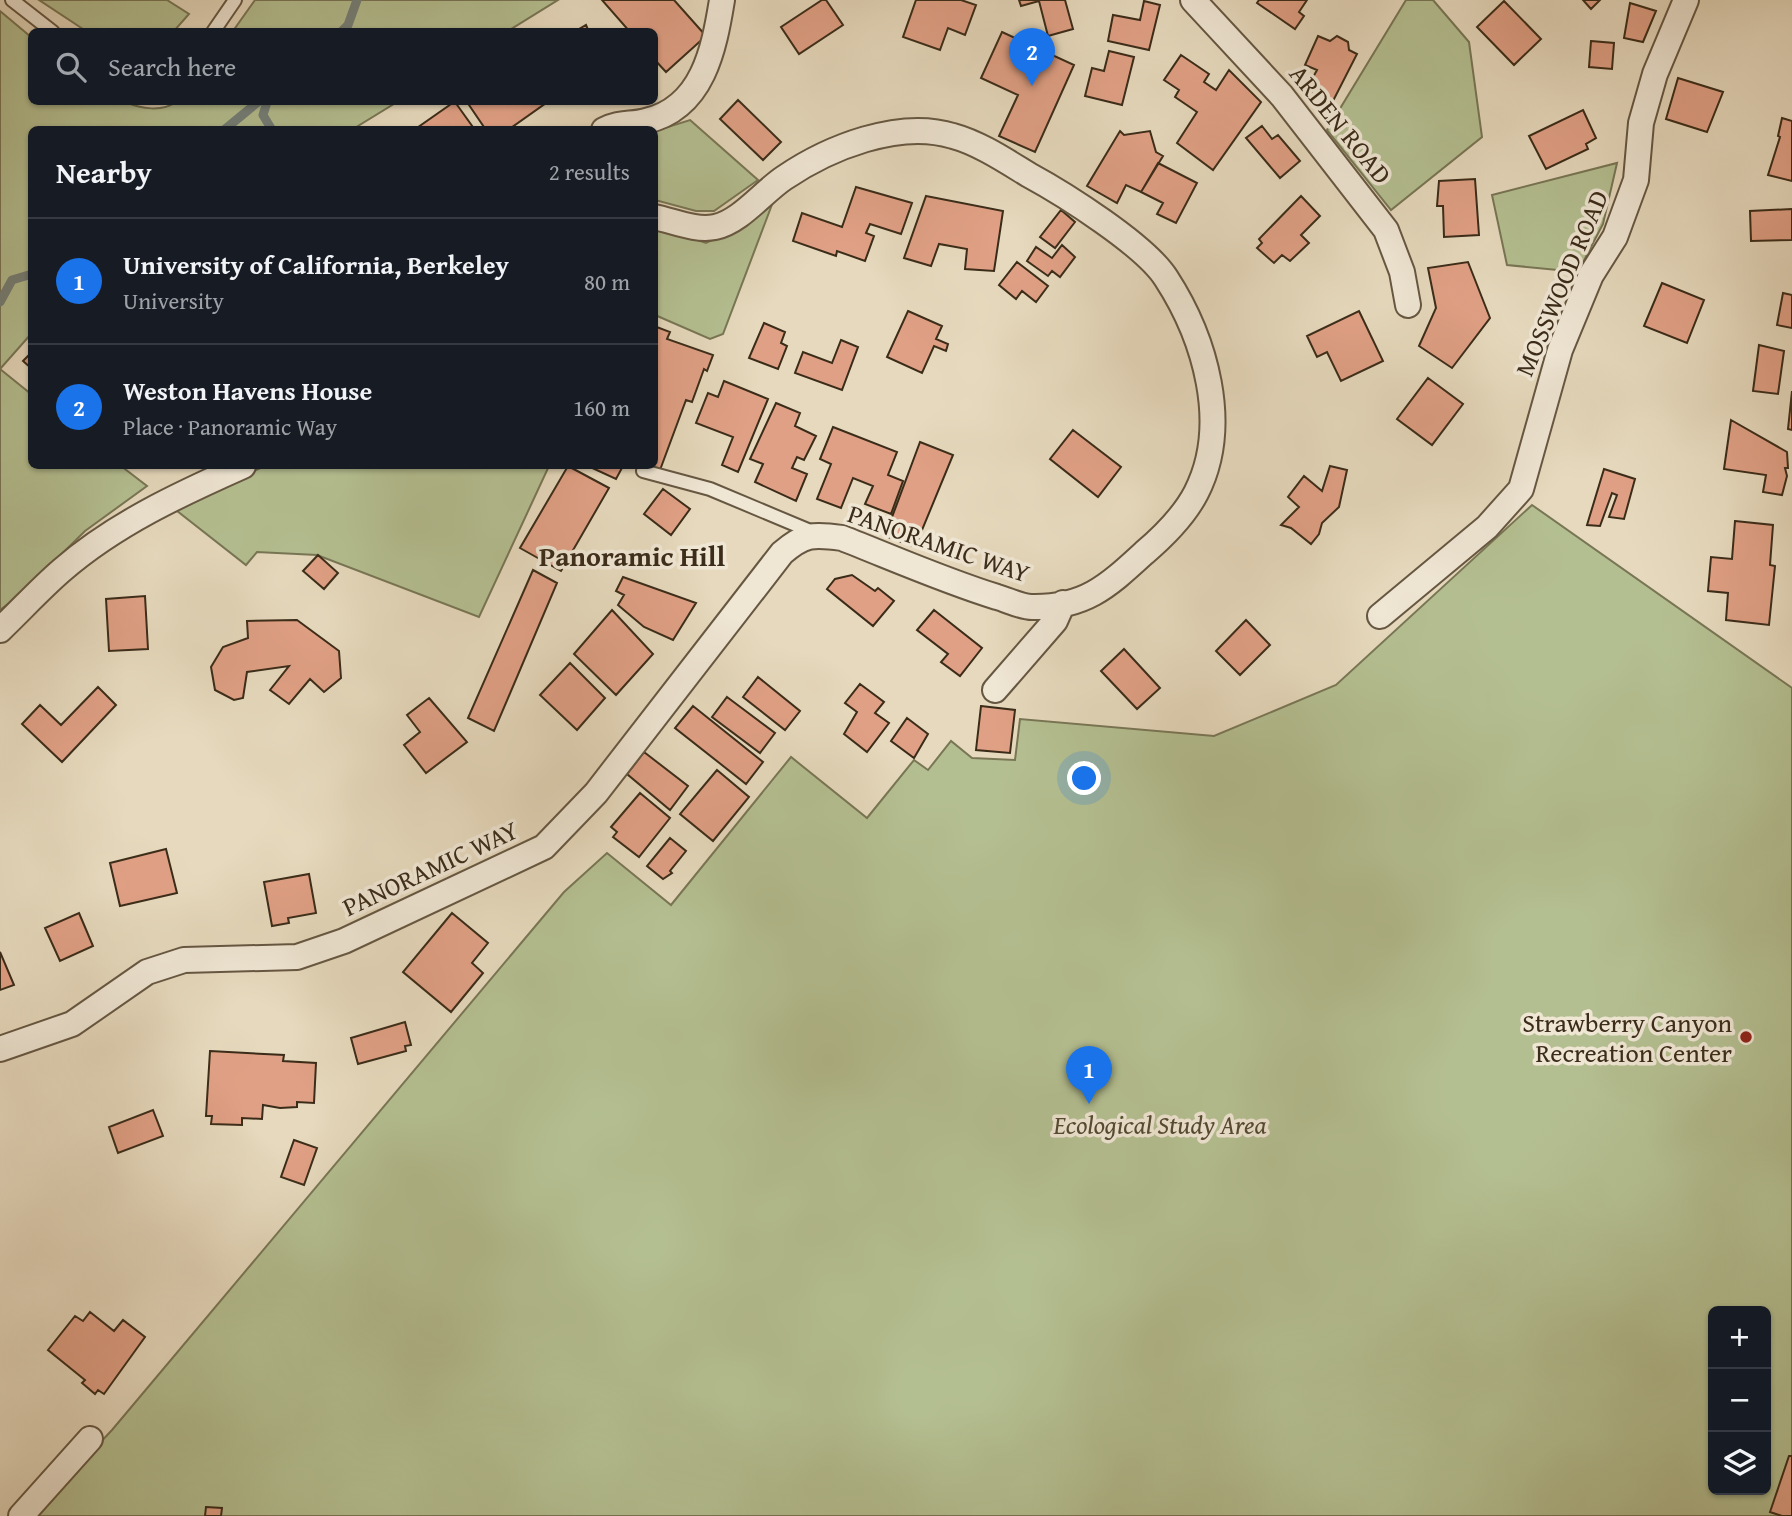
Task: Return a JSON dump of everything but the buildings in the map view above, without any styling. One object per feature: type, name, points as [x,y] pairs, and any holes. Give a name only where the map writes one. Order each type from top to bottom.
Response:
[{"type":"street","points":[[610,126],[647,121],[669,113],[686,100],[707,68],[722,0]]},
{"type":"street","name":"ARDEN ROAD","points":[[1193,0],[1282,96],[1387,230],[1402,272],[1408,306]]},
{"type":"street","name":"MOSSWOOD ROAD","points":[[1380,616],[1486,527],[1521,489],[1560,350],[1591,275],[1615,237],[1636,180],[1641,123],[1651,86],[1686,0]]},
{"type":"street","name":"PANORAMIC WAY","points":[[0,1049],[72,1024],[147,972],[184,960],[297,957],[344,941],[544,847],[596,793],[782,553],[799,538],[819,535],[842,538],[978,591],[1031,607],[1086,599],[1110,584],[1166,533],[1197,492],[1212,447],[1210,384],[1198,344],[1166,277],[1152,261],[1067,196],[953,136],[926,132],[893,134],[835,151],[786,176],[731,220],[717,227],[698,228],[658,218]]},
{"type":"street","points":[[0,630],[62,570],[95,544],[165,501],[236,469]]},
{"type":"street","points":[[995,690],[1055,621],[1063,603]]},
{"type":"street","points":[[20,1516],[90,1439]]},
{"type":"lane","points":[[12,0],[48,28]]},
{"type":"lane","points":[[216,28],[235,0]]},
{"type":"lane","points":[[643,471],[710,489],[819,535]]},
{"type":"green space","points":[[39,0],[167,0],[189,14],[177,28],[81,28]]},
{"type":"green space","points":[[255,0],[558,0],[513,28],[235,28]]},
{"type":"green space","points":[[1406,0],[1433,0],[1469,42],[1482,137],[1391,210],[1327,130]]},
{"type":"green space","points":[[0,11],[28,34],[28,105],[135,105],[151,108],[170,105],[392,105],[358,126],[28,126],[28,337],[0,369]]},
{"type":"green space","points":[[690,120],[758,180],[714,211],[696,211],[658,201],[658,130]]},
{"type":"green space","points":[[1617,163],[1603,224],[1578,272],[1507,265],[1492,195]]},
{"type":"green space","points":[[776,194],[723,334],[710,339],[658,316],[658,227],[706,243],[731,231]]},
{"type":"green space","points":[[0,369],[28,392],[28,469],[125,469],[147,486],[85,531],[20,595],[0,610]]},
{"type":"green space","points":[[258,469],[548,469],[479,617],[317,555],[257,552],[246,565],[172,507]]},
{"type":"green space","name":"Ecological Study Area","points":[[1532,505],[1792,688],[1792,1516],[31,1516],[112,1430],[564,892],[607,853],[671,905],[791,757],[867,818],[914,760],[928,770],[951,741],[972,758],[1015,760],[1020,719],[1214,736],[1336,685]]},
{"type":"waterway","points":[[345,28],[357,0]]},
{"type":"waterway","points":[[229,126],[254,105]]},
{"type":"waterway","points":[[266,105],[263,115],[270,126]]},
{"type":"waterway","points":[[0,302],[12,280],[28,275]]},
{"type":"place","name":"Weston Havens House","points":[[1032,86]]},
{"type":"place","name":"Strawberry Canyon Recreation Center","points":[[1746,1037]]},
{"type":"place","name":"University of California, Berkeley","points":[[1089,1104]]},
{"type":"district","name":"Panoramic Hill","points":[[632,555]]}]
